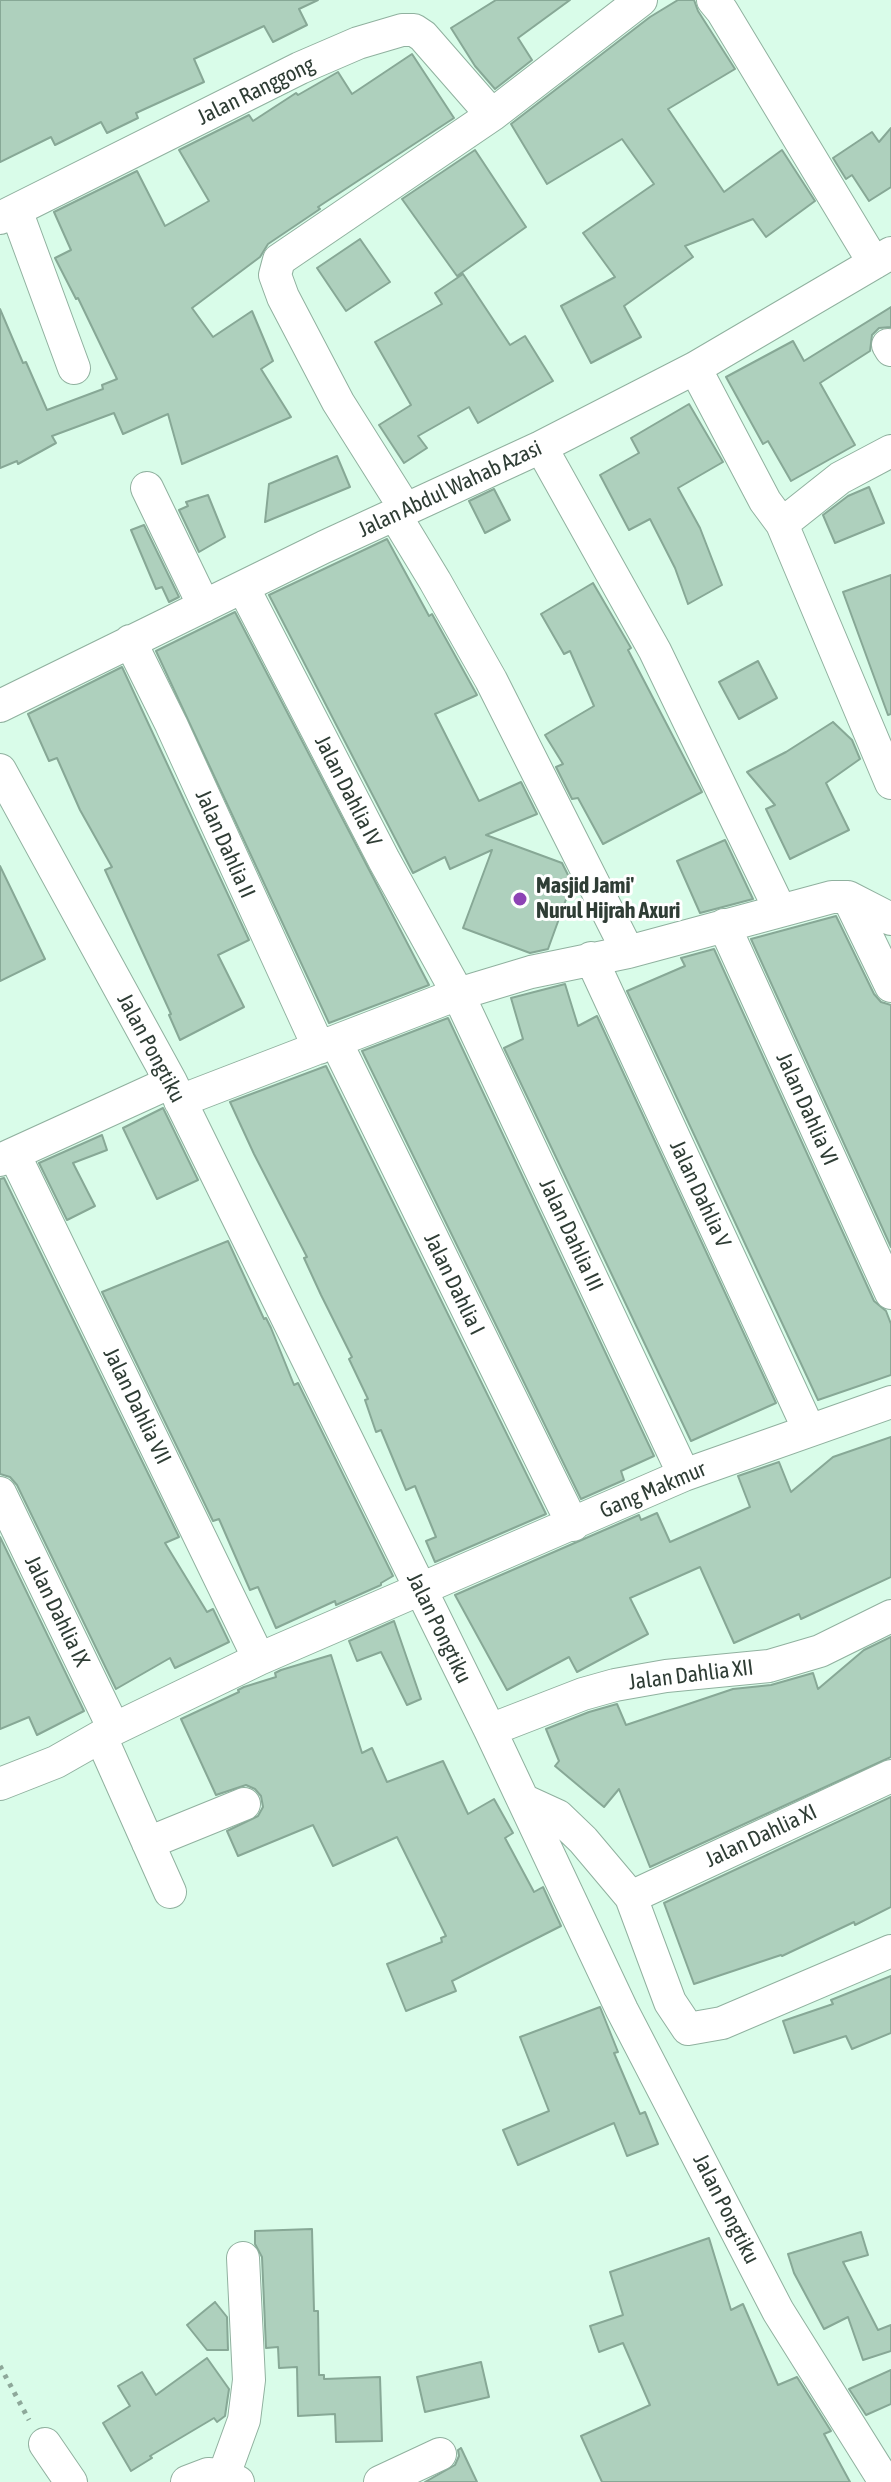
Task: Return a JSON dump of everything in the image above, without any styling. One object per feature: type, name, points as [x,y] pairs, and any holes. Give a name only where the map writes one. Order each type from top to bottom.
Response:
[{"type":"street","points":[[628,952],[491,680],[338,402],[283,297],[275,275],[279,260],[492,115],[641,0]]},
{"type":"street","points":[[713,0],[883,258]]},
{"type":"street","name":"Jalan Ranggong","points":[[8,214],[300,68],[358,43],[402,30],[414,30],[423,36],[492,115]]},
{"type":"street","points":[[8,214],[74,368]]},
{"type":"street","name":"Jalan Abdul Wahab Azasi","points":[[0,706],[130,641],[541,447],[695,368],[883,258]]},
{"type":"street","points":[[695,368],[765,501],[782,524],[891,783]]},
{"type":"street","points":[[541,447],[655,651],[780,910]]},
{"type":"street","points":[[782,524],[840,478],[891,451]]},
{"type":"street","points":[[147,488],[204,606]]},
{"type":"street","name":"Jalan Dahlia IV","points":[[243,587],[384,860],[458,994]]},
{"type":"street","name":"Jalan Dahlia II","points":[[130,641],[328,1045]]},
{"type":"street","name":"Jalan Pongtiku","points":[[0,770],[176,1092],[490,1730],[622,2010],[778,2311],[885,2482]]},
{"type":"street","points":[[7,1157],[176,1092],[328,1045],[458,994],[531,972],[628,952],[832,897],[848,897],[891,919]]},
{"type":"street","points":[[848,897],[891,986]]},
{"type":"street","name":"Jalan Dahlia VI","points":[[724,925],[891,1293]]},
{"type":"street","name":"Jalan Dahlia V","points":[[591,958],[809,1430]]},
{"type":"street","name":"Jalan Dahlia III","points":[[458,994],[684,1475]]},
{"type":"street","name":"Jalan Dahlia I","points":[[328,1045],[573,1525]]},
{"type":"street","name":"Jalan Dahlia VII","points":[[7,1157],[259,1659]]},
{"type":"street","name":"Gang Makmur","points":[[0,1784],[56,1762],[259,1659],[684,1475],[891,1402]]},
{"type":"street","name":"Jalan Dahlia IX","points":[[0,1493],[108,1733],[148,1843],[170,1892]]},
{"type":"street","name":"Jalan Dahlia XII","points":[[490,1730],[615,1685],[666,1676],[721,1672],[781,1662],[820,1651],[891,1616]]},
{"type":"street","name":"Jalan Dahlia XI","points":[[631,1897],[891,1776]]},
{"type":"street","points":[[523,1800],[558,1816],[583,1840],[631,1897],[670,2002],[688,2029],[722,2023],[891,1951]]},
{"type":"street","points":[[148,1843],[244,1804]]},
{"type":"street","points":[[187,2482],[208,2474],[231,2479],[249,2380],[243,2258]]},
{"type":"street","points":[[45,2444],[71,2482]]},
{"type":"street","points":[[380,2482],[440,2454]]},
{"type":"path","points":[[0,2366],[19,2407],[45,2444]]},
{"type":"building","points":[[0,0],[318,0],[299,9],[307,25],[273,42],[264,26],[194,59],[204,82],[136,113],[138,118],[107,133],[101,122],[55,145],[51,137],[0,162]]},
{"type":"building","points":[[496,0],[570,0],[518,38],[532,60],[495,89],[475,66],[451,28]]},
{"type":"building","points":[[678,0],[694,0],[735,69],[668,109],[724,192],[782,150],[815,201],[766,237],[753,219],[685,246],[693,257],[624,306],[641,337],[591,363],[561,306],[615,277],[583,233],[654,184],[622,139],[547,184],[511,124],[650,17]]},
{"type":"building","points":[[412,54],[454,118],[318,207],[320,209],[268,244],[260,257],[192,308],[213,337],[252,311],[273,361],[261,369],[291,417],[182,464],[168,414],[123,434],[114,413],[52,436],[56,443],[18,464],[17,461],[0,468],[0,309],[47,410],[103,389],[102,385],[117,379],[55,258],[71,250],[54,212],[137,171],[165,226],[209,201],[179,150],[249,115],[253,121],[296,93],[298,95],[338,72],[352,94]]},
{"type":"building","points":[[891,128],[891,187],[869,201],[852,175],[846,179],[833,158],[872,132],[879,142]]},
{"type":"building","points":[[475,150],[526,227],[457,276],[402,199]]},
{"type":"building","points":[[360,239],[390,282],[346,311],[317,268]]},
{"type":"building","points":[[463,274],[510,345],[525,336],[553,381],[478,423],[469,407],[418,436],[427,448],[404,463],[379,425],[411,405],[375,342],[442,304],[435,293]]},
{"type":"building","points":[[891,307],[891,327],[879,328],[872,335],[870,351],[820,383],[855,445],[791,481],[768,441],[763,444],[726,377],[793,341],[804,361]]},
{"type":"building","points":[[689,404],[723,462],[678,488],[700,528],[722,585],[688,604],[675,568],[650,519],[629,530],[600,475],[639,453],[631,438]]},
{"type":"building","points":[[337,456],[350,487],[265,522],[269,484]]},
{"type":"building","points":[[869,487],[884,523],[835,543],[823,515],[848,496]]},
{"type":"building","points":[[494,489],[510,520],[485,533],[469,501]]},
{"type":"building","points":[[208,495],[225,537],[199,552],[179,510],[188,506],[186,502]]},
{"type":"building","points":[[144,525],[179,597],[169,602],[162,587],[156,589],[131,530]]},
{"type":"building","points":[[387,539],[477,695],[435,714],[479,801],[521,782],[537,814],[486,835],[562,863],[572,883],[548,949],[530,953],[463,928],[492,850],[450,869],[445,857],[413,873],[269,595]]},
{"type":"building","points":[[891,575],[891,714],[888,715],[843,592]]},
{"type":"building","points":[[593,583],[631,648],[628,650],[702,792],[603,844],[578,798],[572,799],[556,767],[563,764],[545,735],[594,706],[570,651],[564,654],[541,614]]},
{"type":"building","points":[[235,612],[429,985],[329,1023],[156,651]]},
{"type":"building","points":[[758,661],[777,698],[739,719],[719,682]]},
{"type":"building","points":[[122,667],[249,940],[218,955],[244,1007],[180,1040],[105,870],[112,867],[80,810],[57,758],[49,761],[28,714]]},
{"type":"building","points":[[833,722],[852,740],[860,759],[826,783],[849,830],[790,859],[766,809],[775,805],[747,772]]},
{"type":"building","points":[[725,840],[753,899],[700,913],[677,861]]},
{"type":"building","points":[[0,866],[45,959],[0,981]]},
{"type":"building","points":[[836,916],[874,994],[881,1002],[891,1005],[891,1247],[751,939]]},
{"type":"building","points":[[714,949],[874,1301],[886,1311],[891,1324],[891,1375],[818,1400],[627,991],[685,966],[681,958]]},
{"type":"building","points":[[565,984],[578,1026],[597,1016],[776,1403],[691,1441],[504,1048],[523,1039],[511,998]]},
{"type":"building","points":[[448,1018],[654,1456],[621,1471],[624,1480],[581,1499],[362,1051]]},
{"type":"building","points":[[326,1066],[546,1514],[435,1562],[426,1541],[436,1537],[415,1486],[406,1490],[381,1430],[376,1432],[365,1400],[368,1399],[349,1359],[352,1357],[304,1258],[307,1257],[230,1102]]},
{"type":"building","points":[[163,1108],[198,1180],[157,1199],[123,1128]]},
{"type":"building","points":[[102,1135],[107,1150],[73,1163],[95,1206],[67,1220],[39,1163]]},
{"type":"building","points":[[4,1178],[179,1537],[165,1543],[207,1612],[213,1609],[229,1642],[175,1668],[170,1658],[116,1689],[17,1485],[10,1477],[0,1474],[0,1179]]},
{"type":"building","points":[[228,1241],[271,1328],[294,1385],[298,1383],[393,1576],[381,1585],[336,1605],[335,1601],[276,1628],[258,1587],[250,1590],[219,1519],[213,1521],[102,1292]]},
{"type":"building","points":[[891,1437],[891,1577],[801,1619],[799,1614],[734,1643],[700,1567],[630,1598],[648,1634],[577,1672],[569,1657],[507,1690],[455,1595],[639,1515],[641,1520],[657,1513],[670,1542],[750,1507],[738,1476],[779,1462],[791,1492],[833,1457]]},
{"type":"building","points":[[0,1537],[84,1711],[37,1735],[29,1717],[0,1729]]},
{"type":"building","points":[[394,1621],[421,1699],[407,1705],[381,1652],[357,1661],[349,1641]]},
{"type":"building","points":[[891,1637],[891,1757],[650,1867],[619,1789],[604,1807],[555,1766],[559,1761],[546,1729],[589,1712],[617,1704],[626,1725],[733,1689],[771,1685],[813,1673],[818,1689],[864,1650]]},
{"type":"building","points":[[331,1655],[362,1753],[372,1748],[387,1782],[443,1761],[468,1814],[494,1799],[513,1833],[505,1838],[534,1892],[543,1887],[561,1926],[452,1981],[456,1991],[406,2011],[387,1964],[442,1942],[441,1938],[446,1936],[397,1837],[333,1866],[313,1825],[238,1856],[227,1831],[258,1816],[263,1807],[261,1796],[246,1785],[216,1795],[181,1719],[244,1687],[276,1677],[275,1673],[281,1670]]},
{"type":"building","points":[[891,1797],[891,1907],[782,1956],[694,1984],[664,1903]]},
{"type":"building","points":[[891,1976],[891,2033],[852,2049],[846,2036],[794,2053],[783,2021],[833,2004],[831,2000]]},
{"type":"building","points":[[600,2007],[618,2052],[614,2053],[640,2114],[645,2112],[658,2144],[627,2156],[614,2123],[518,2165],[503,2130],[549,2111],[520,2037]]},
{"type":"building","points":[[312,2229],[319,2375],[324,2375],[324,2379],[380,2377],[382,2441],[336,2442],[335,2414],[298,2416],[297,2367],[279,2368],[278,2347],[266,2348],[262,2257],[255,2244],[255,2231]]},
{"type":"building","points":[[861,2232],[868,2255],[843,2262],[878,2330],[891,2325],[891,2351],[863,2360],[848,2317],[824,2329],[794,2273],[788,2254]]},
{"type":"building","points":[[709,2238],[731,2310],[743,2304],[778,2385],[797,2377],[831,2431],[824,2434],[850,2482],[602,2482],[581,2436],[650,2405],[623,2343],[599,2352],[590,2326],[623,2315],[610,2272]]},
{"type":"building","points":[[215,2302],[227,2317],[228,2350],[207,2350],[187,2325]]},
{"type":"building","points":[[207,2358],[229,2389],[225,2416],[217,2422],[214,2418],[150,2456],[152,2458],[131,2471],[103,2423],[130,2406],[118,2386],[142,2372],[156,2395]]},
{"type":"building","points":[[481,2362],[489,2397],[425,2412],[417,2377]]},
{"type":"building","points":[[891,2370],[891,2404],[866,2415],[849,2389]]},
{"type":"building","points":[[461,2448],[477,2482],[425,2482],[455,2465]]},
{"type":"place","name":"Masjid Jami' Nurul Hijrah Axuri","points":[[520,899]]}]
